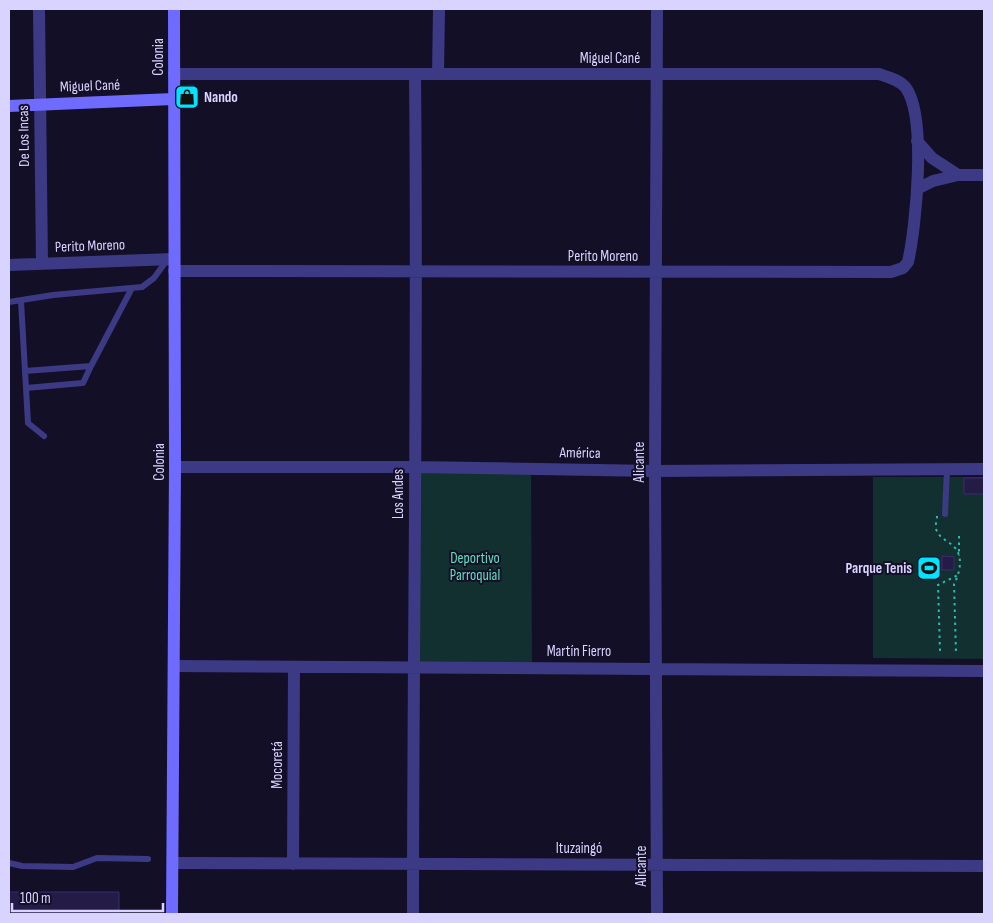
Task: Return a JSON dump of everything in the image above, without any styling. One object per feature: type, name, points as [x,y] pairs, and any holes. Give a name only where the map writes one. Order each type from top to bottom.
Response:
[{"type":"street","name":"De Los Incas","points":[[39,9],[42,264]]},
{"type":"street","name":"Colonia","points":[[172,914],[175,467],[171,263],[174,9]]},
{"type":"street","points":[[438,74],[439,9]]},
{"type":"street","name":"Alicante","points":[[657,9],[655,471],[658,914]]},
{"type":"street","name":"Miguel Cané","points":[[174,74],[879,74],[893,78],[905,86],[913,100],[917,142]]},
{"type":"street","name":"Los Andes","points":[[413,914],[414,467],[417,272],[415,75]]},
{"type":"street","name":"Miguel Cané","points":[[9,106],[173,99]]},
{"type":"street","points":[[917,142],[932,158],[958,176]]},
{"type":"street","name":"Perito Moreno","points":[[9,265],[171,263],[417,272],[897,271],[908,262],[917,189],[917,142]]},
{"type":"street","points":[[917,189],[933,181],[958,176],[984,176]]},
{"type":"street","name":"América","points":[[175,467],[414,467],[655,471],[984,470]]},
{"type":"street","name":"Martín Fierro","points":[[174,666],[984,671]]},
{"type":"street","name":"Mocoretá","points":[[293,864],[294,667]]},
{"type":"street","name":"Ituzaingó","points":[[173,863],[984,866]]},
{"type":"lane","points":[[9,302],[53,295],[147,285],[171,263]]},
{"type":"lane","points":[[26,388],[83,383],[132,288]]},
{"type":"lane","points":[[21,301],[28,423],[44,436]]},
{"type":"lane","points":[[25,371],[91,366]]},
{"type":"lane","points":[[945,514],[947,469]]},
{"type":"lane","points":[[9,863],[22,866],[73,867],[97,858],[148,859]]},
{"type":"path","points":[[937,515],[936,528],[943,539],[955,546],[959,557]]},
{"type":"path","points":[[956,654],[954,584],[959,575],[959,536]]},
{"type":"path","points":[[940,651],[938,585],[959,575]]},
{"type":"green space","name":"Deportivo Parroquial","points":[[418,469],[531,470],[532,665],[418,664]]},
{"type":"green space","name":"Parque Tenis","points":[[873,477],[984,477],[984,659],[873,658]]},
{"type":"building","name":"Nando","points":[[193,85],[195,106],[182,106],[182,86]]},
{"type":"building","points":[[964,478],[984,478],[984,494],[964,494]]},
{"type":"building","points":[[942,556],[954,557],[954,570],[942,570]]},
{"type":"building","points":[[9,892],[119,892],[119,914],[9,914]]},
{"type":"place","name":"Nando","points":[[187,97]]},
{"type":"place","name":"Parque Tenis","points":[[929,568]]}]
